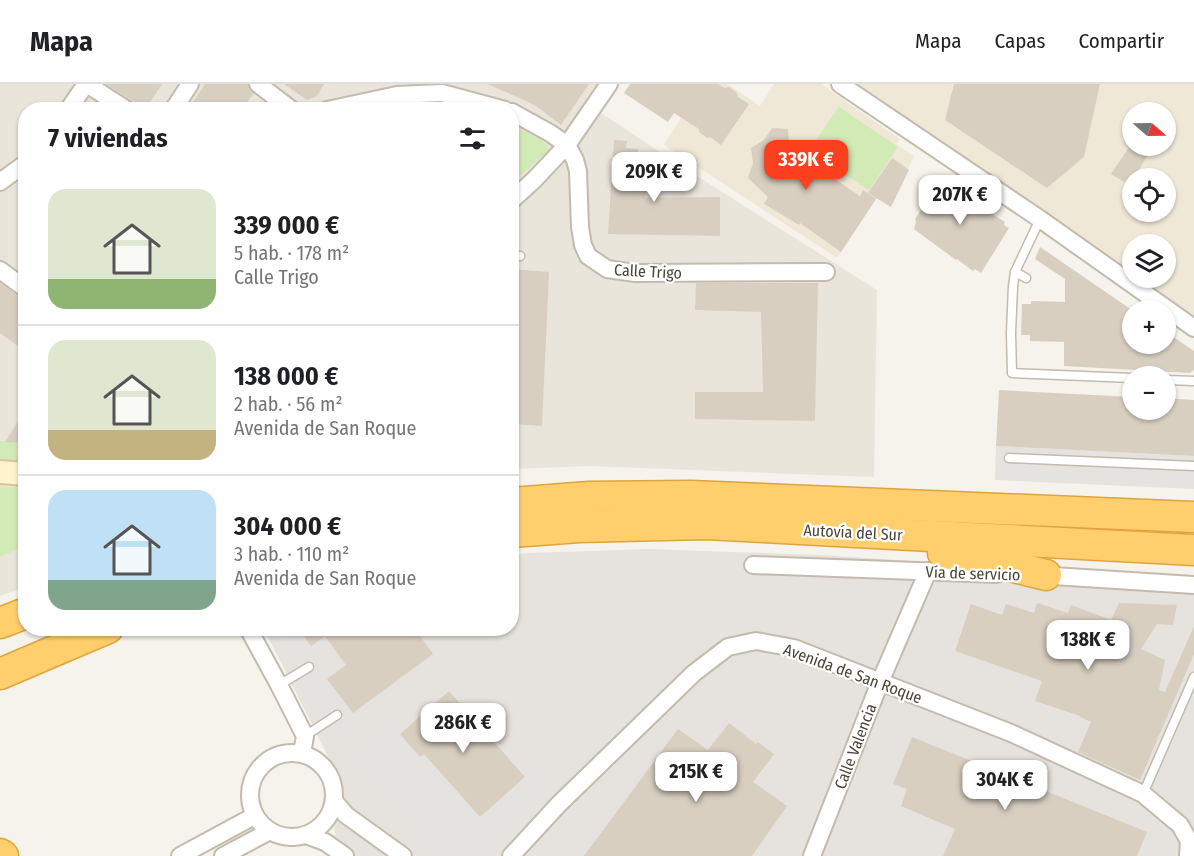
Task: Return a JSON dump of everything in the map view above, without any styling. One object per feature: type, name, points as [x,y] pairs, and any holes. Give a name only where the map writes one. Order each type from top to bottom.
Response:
[{"type":"highway","points":[[519,490],[537,489],[589,496]]},
{"type":"highway","name":"Autovía del Sur","points":[[519,502],[589,496],[691,496],[1193,517]]},
{"type":"highway","points":[[706,524],[769,540],[914,549],[969,556],[1046,575]]},
{"type":"highway","name":"Autovía del Sur","points":[[519,531],[579,527],[706,524],[1194,550]]},
{"type":"highway","points":[[0,623],[18,616]]},
{"type":"highway","points":[[0,653],[54,636]]},
{"type":"highway","points":[[0,674],[89,636]]},
{"type":"street","points":[[74,102],[87,84],[115,102]]},
{"type":"street","points":[[178,102],[190,84]]},
{"type":"street","points":[[258,84],[282,102]]},
{"type":"street","points":[[519,194],[567,145],[609,84]]},
{"type":"street","points":[[840,84],[1040,219],[1194,328]]},
{"type":"street","points":[[362,102],[397,94],[443,88],[482,102]]},
{"type":"street","points":[[519,116],[567,145]]},
{"type":"street","name":"Calle Trigo","points":[[567,145],[578,171],[583,245],[588,256],[607,269],[635,273],[826,273]]},
{"type":"street","points":[[0,182],[18,169]]},
{"type":"street","points":[[0,270],[18,283]]},
{"type":"street","points":[[0,472],[18,473]]},
{"type":"street","name":"Vía de servicio","points":[[753,565],[1046,575],[1194,585]]},
{"type":"street","name":"Calle Valencia","points":[[812,856],[880,682],[928,572]]},
{"type":"street","points":[[252,636],[279,685],[304,745],[327,771],[334,788],[334,801],[325,822],[306,835],[281,836],[261,825],[250,803],[249,788],[262,764],[274,756],[304,745]]},
{"type":"street","name":"Avenida de San Roque","points":[[511,856],[560,804],[694,673],[728,647],[756,641],[794,648],[1011,733],[1143,794],[1180,825],[1189,841],[1188,856]]},
{"type":"street","points":[[334,801],[346,815],[403,856]]},
{"type":"street","points":[[180,856],[255,816]]},
{"type":"street","points":[[223,856],[270,831]]},
{"type":"street","points":[[306,835],[325,842],[345,856]]},
{"type":"lane","points":[[1040,219],[1015,272],[1011,333],[1012,373],[1122,378]]},
{"type":"lane","points":[[1015,272],[1026,278]]},
{"type":"lane","points":[[1176,380],[1194,381]]},
{"type":"lane","points":[[1010,458],[1194,466]]},
{"type":"lane","points":[[279,685],[309,668]]},
{"type":"lane","points":[[1143,794],[1194,677]]},
{"type":"lane","points":[[304,745],[337,715]]},
{"type":"shaded area","points":[[0,84],[599,84],[586,103],[877,290],[874,477],[590,466],[519,469],[519,102],[18,102],[18,590],[0,596]]},
{"type":"shaded area","points":[[702,84],[728,84],[760,106],[774,84],[821,84],[900,139],[897,145],[914,156],[891,207],[877,198],[837,258],[664,145]]},
{"type":"shaded area","points":[[854,84],[1194,84],[1194,319],[1176,307],[1176,300],[1166,300],[1149,288],[1176,288],[1176,234],[1122,234],[1122,269]]},
{"type":"shaded area","points":[[996,446],[1194,456],[1194,489],[995,480]]},
{"type":"shaded area","points":[[649,549],[821,555],[928,562],[983,570],[1194,581],[1194,856],[339,856],[334,827],[343,802],[338,776],[268,636],[519,636],[519,554]]},
{"type":"shaded area","points":[[272,636],[346,636],[320,655],[328,666],[321,672],[358,726],[332,746]]},
{"type":"shaded area","points":[[393,716],[400,725],[395,730],[420,757],[424,754],[480,817],[540,761],[556,777],[485,856],[440,856],[425,846],[339,759]]},
{"type":"green space","points":[[839,107],[898,147],[869,190],[809,150]]},
{"type":"green space","points":[[519,130],[539,139],[549,150],[519,177]]},
{"type":"green space","points":[[0,441],[18,442],[18,469],[0,468]]},
{"type":"green space","points":[[0,487],[18,488],[18,549],[0,557]]},
{"type":"building","points":[[106,84],[162,84],[150,102],[133,101]]},
{"type":"building","points":[[205,84],[248,84],[253,94],[248,102],[193,102]]},
{"type":"building","points":[[284,84],[324,84],[317,96],[307,100]]},
{"type":"building","points":[[487,84],[589,84],[561,125],[536,106]]},
{"type":"building","points":[[630,84],[718,84],[725,88],[729,87],[749,104],[721,145],[710,137],[707,138],[699,132],[699,129],[674,113],[668,122],[624,93]]},
{"type":"building","points":[[954,84],[1100,84],[1084,157],[1047,188],[945,120]]},
{"type":"building","points":[[772,128],[788,129],[789,144],[801,150],[799,155],[860,196],[863,190],[876,199],[841,252],[800,223],[799,225],[764,204],[768,197],[748,178],[753,163],[751,148],[764,140]]},
{"type":"building","points":[[614,140],[627,141],[626,148],[638,149],[638,157],[649,159],[645,198],[720,197],[720,236],[608,234]]},
{"type":"building","points":[[1123,156],[1148,156],[1140,168],[1122,168],[1122,181],[1111,174]]},
{"type":"building","points":[[892,158],[909,170],[891,207],[868,193]]},
{"type":"building","points":[[939,178],[1005,222],[1004,225],[1009,228],[981,273],[975,269],[973,271],[956,260],[914,229],[915,219],[923,207],[920,206]]},
{"type":"building","points":[[1040,247],[1122,303],[1122,354],[1176,354],[1176,339],[1194,351],[1194,370],[1190,373],[1176,372],[1176,366],[1122,366],[1122,369],[1064,366],[1064,342],[1030,341],[1030,335],[1021,335],[1022,304],[1031,304],[1031,301],[1065,302],[1065,279],[1035,259]]},
{"type":"building","points":[[519,270],[549,272],[542,426],[519,424]]},
{"type":"building","points":[[0,283],[18,296],[18,346],[0,333]]},
{"type":"building","points":[[696,283],[818,283],[815,421],[695,419],[695,392],[763,392],[761,312],[695,310]]},
{"type":"building","points":[[999,390],[1122,396],[1122,420],[1176,420],[1176,399],[1194,400],[1194,456],[996,446]]},
{"type":"building","points":[[18,422],[18,443],[5,442]]},
{"type":"building","points":[[1037,603],[1068,613],[1071,605],[1111,620],[1119,603],[1177,605],[1173,625],[1157,624],[1141,649],[1165,660],[1159,690],[1165,692],[1194,626],[1194,654],[1140,780],[1078,752],[1091,722],[1035,701],[1042,681],[955,651],[971,604],[1002,615],[1006,604],[1034,613]]},
{"type":"building","points":[[304,636],[325,636],[311,646]]},
{"type":"building","points":[[325,636],[420,636],[433,654],[353,713],[327,679],[346,665]]},
{"type":"building","points":[[449,691],[525,777],[480,817],[424,754],[420,757],[400,734]]},
{"type":"building","points":[[729,723],[756,744],[758,742],[774,754],[753,782],[787,806],[752,856],[584,856],[678,729],[708,750]]},
{"type":"building","points":[[912,737],[1147,832],[1137,856],[943,856],[955,829],[901,806],[907,789],[893,784]]}]
